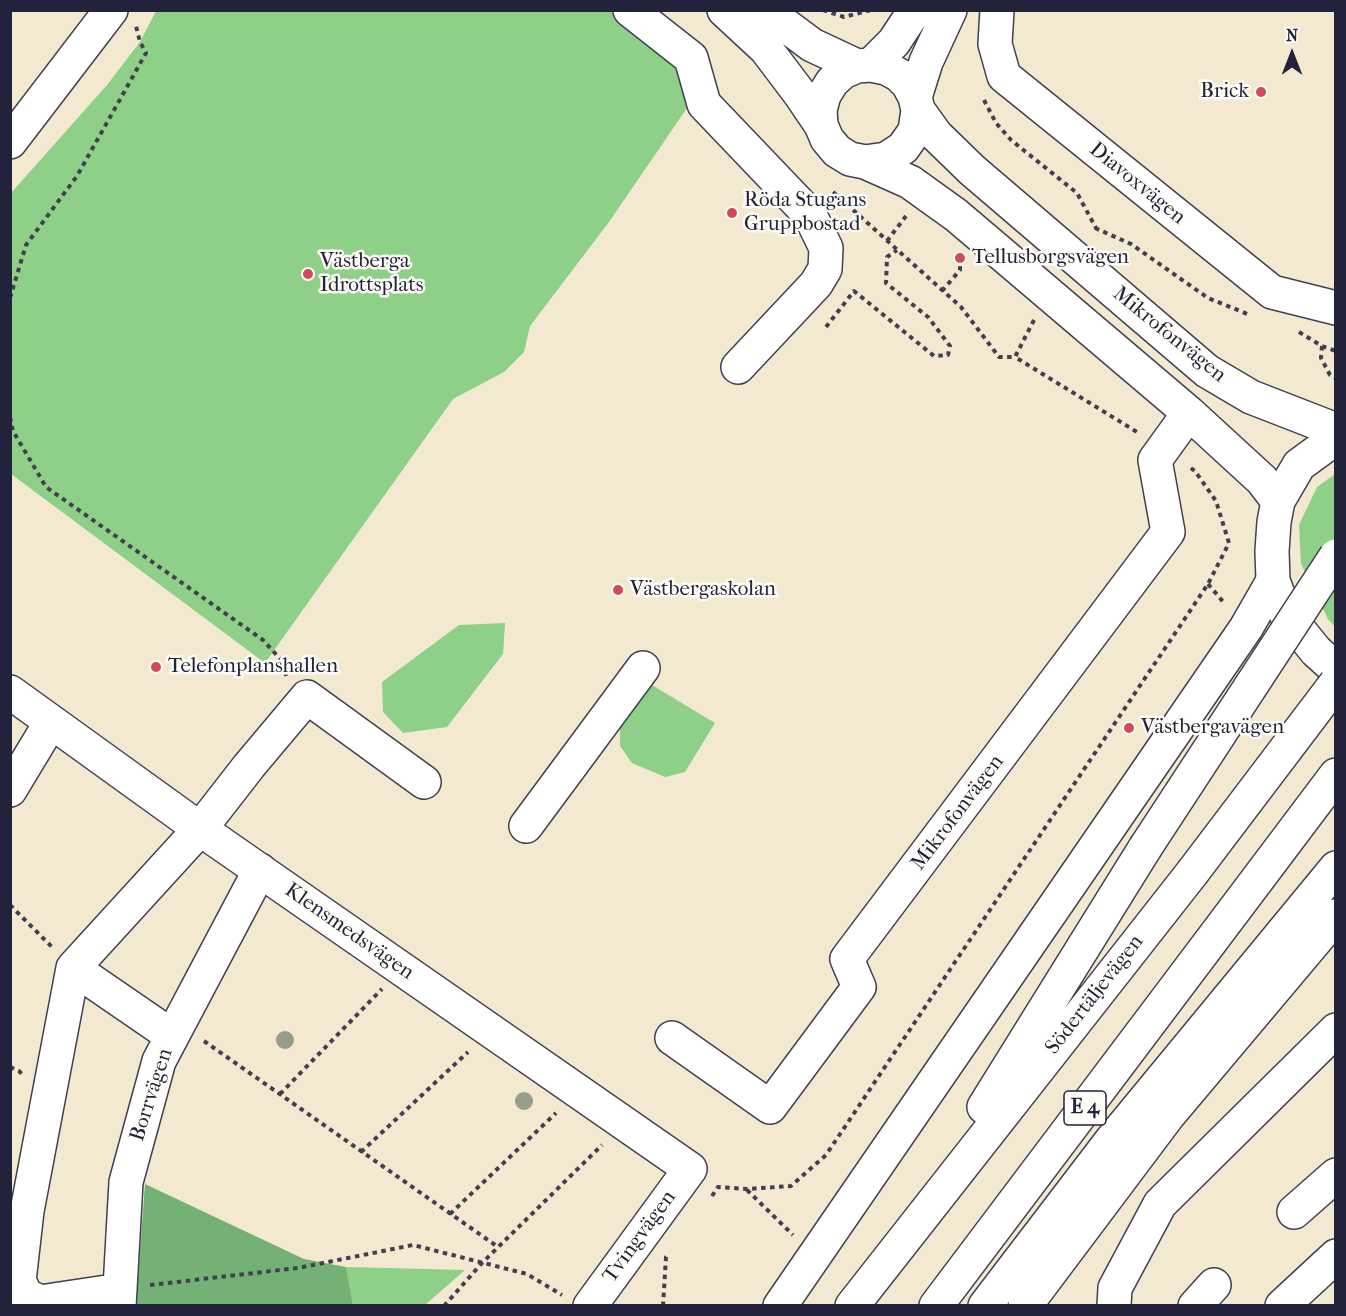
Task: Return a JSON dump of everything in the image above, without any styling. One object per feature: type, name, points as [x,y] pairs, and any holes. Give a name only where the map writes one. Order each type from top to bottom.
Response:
[{"type":"main road","points":[[630,10],[691,58],[704,104],[810,214],[826,248],[825,269],[816,284],[738,367]]},
{"type":"main road","points":[[724,10],[766,49],[821,124],[827,139],[837,151],[850,159],[866,162],[910,182],[956,216],[1189,413],[1262,480],[1278,501]]},
{"type":"main road","name":"Mikrofonvägen","points":[[765,10],[812,45],[864,65],[886,68],[899,75],[908,84],[916,103],[936,135],[972,170],[1207,371],[1251,397],[1335,430]]},
{"type":"main road","points":[[821,124],[820,110],[824,95],[832,82],[843,72],[864,65],[894,42],[915,10]]},
{"type":"main road","points":[[866,162],[886,159],[903,148],[915,130],[916,103],[926,62],[950,10]]},
{"type":"main road","name":"Diavoxvägen","points":[[997,10],[994,44],[1004,76],[1272,292],[1335,308]]},
{"type":"main road","points":[[10,142],[123,16]]},
{"type":"main road","name":"Mikrofonvägen","points":[[672,1038],[770,1107],[859,987],[847,959],[1168,532],[1155,460],[1189,413]]},
{"type":"main road","points":[[1335,438],[1299,465],[1278,501],[1274,522],[1273,581],[1286,614],[1316,651],[1335,669]]},
{"type":"main road","points":[[897,1246],[1145,848],[1335,556]]},
{"type":"main road","points":[[780,1305],[1246,628],[1273,581]]},
{"type":"main road","points":[[526,826],[643,668]]},
{"type":"main road","name":"Södertäljevägen","points":[[852,1305],[1192,873],[1335,683]]},
{"type":"main road","name":"Klensmedsvägen","points":[[10,692],[200,829],[690,1169]]},
{"type":"main road","points":[[119,1298],[38,1304],[26,1295],[19,1281],[19,1210],[73,968],[200,829],[307,697],[424,782]]},
{"type":"main road","points":[[10,790],[51,722]]},
{"type":"main road","name":"E 4","points":[[936,1305],[1335,775]]},
{"type":"main road","points":[[985,1305],[1111,1141],[1335,868]]},
{"type":"main road","name":"Borrvägen","points":[[119,1298],[126,1182],[159,1061],[260,870]]},
{"type":"main road","points":[[1025,1305],[1167,1117],[1335,916]]},
{"type":"main road","points":[[73,968],[175,1030]]},
{"type":"main road","points":[[1114,1305],[1115,1288],[1160,1204],[1335,1030]]},
{"type":"main road","name":"Tvingvägen","points":[[580,1303],[690,1169]]},
{"type":"main road","points":[[1294,1212],[1335,1175]]},
{"type":"main road","points":[[1282,1305],[1335,1258]]},
{"type":"path","points":[[823,10],[844,17],[871,10]]},
{"type":"path","points":[[10,298],[26,245],[77,176],[147,53],[123,16]]},
{"type":"path","points":[[980,92],[996,123],[1011,140],[1077,193],[1095,228],[1131,244],[1208,298],[1256,317]]},
{"type":"path","points":[[901,212],[906,216]]},
{"type":"path","points":[[887,241],[903,222]]},
{"type":"path","points":[[1090,235],[1095,228]]},
{"type":"path","points":[[826,327],[855,291],[934,356],[948,355],[950,346],[928,317],[886,283],[887,256],[897,250]]},
{"type":"path","points":[[942,291],[960,270],[960,258]]},
{"type":"path","points":[[1294,328],[1322,346],[1335,351]]},
{"type":"path","points":[[1322,346],[1321,358],[1330,375],[1335,378]]},
{"type":"path","points":[[10,417],[13,431],[46,488],[263,640],[283,662]]},
{"type":"path","points":[[10,905],[73,968]]},
{"type":"path","points":[[280,1094],[402,968]]},
{"type":"path","points":[[175,1030],[280,1094],[498,1247]]},
{"type":"path","points":[[361,1152],[491,1030]]},
{"type":"path","points":[[450,1214],[578,1091]]},
{"type":"path","points":[[444,1305],[482,1263],[624,1123]]},
{"type":"path","points":[[705,1204],[718,1187],[747,1189],[799,1240]]},
{"type":"path","points":[[119,1298],[166,1282],[298,1268],[413,1245],[527,1274],[580,1303]]},
{"type":"path","points":[[663,1305],[666,1257],[673,1248]]},
{"type":"green space","name":"Västberga Idrottsplats","points":[[156,11],[610,11],[683,66],[691,85],[687,108],[609,222],[530,326],[524,352],[504,372],[453,399],[265,663],[11,474],[11,193],[107,85],[140,42]]},
{"type":"green space","points":[[1335,474],[1335,627],[1328,619],[1301,564],[1299,525],[1317,487]]},
{"type":"green space","points":[[505,623],[503,654],[447,727],[403,733],[383,712],[382,682],[459,625]]},
{"type":"green space","points":[[647,682],[715,723],[685,772],[665,777],[632,763],[620,746],[620,724]]},
{"type":"green space","points":[[145,1184],[304,1259],[346,1267],[353,1305],[136,1305]]},
{"type":"green space","points":[[346,1267],[465,1270],[425,1305],[353,1306]]},
{"type":"place","name":"Brick","points":[[1261,92]]},
{"type":"place","name":"Röda Stugans Gruppbostad","points":[[732,213]]},
{"type":"place","name":"Tellusborgsvägen","points":[[960,258]]},
{"type":"place","name":"Västberga Idrottsplats","points":[[308,274]]},
{"type":"place","name":"Västbergaskolan","points":[[618,590]]},
{"type":"place","name":"Telefonplanshallen","points":[[156,667]]},
{"type":"place","name":"Västbergavägen","points":[[1129,728]]}]
